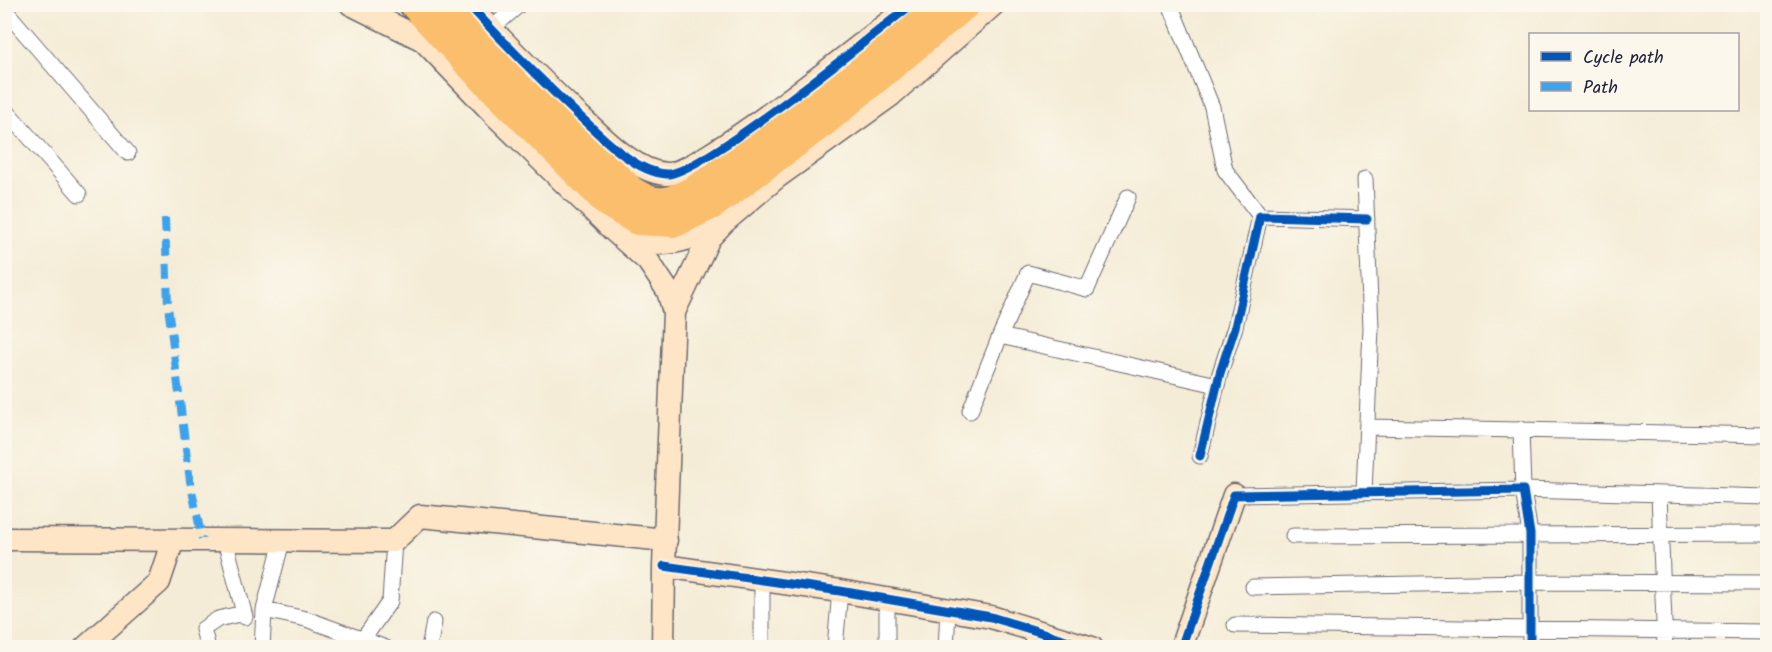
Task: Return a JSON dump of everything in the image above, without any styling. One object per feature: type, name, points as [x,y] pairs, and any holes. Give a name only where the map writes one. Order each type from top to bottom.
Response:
[{"type":"highway","points":[[413,4],[467,63],[608,204],[637,221],[675,223],[713,205],[825,122],[967,4]]},
{"type":"highway","points":[[446,4],[478,40],[578,127],[631,190],[647,199],[664,201],[698,188],[743,144],[839,84],[936,4]]},
{"type":"main road","points":[[351,4],[423,40],[495,115],[648,261],[668,291],[674,312],[663,648]]},
{"type":"main road","points":[[468,4],[578,127]]},
{"type":"main road","points":[[743,144],[826,72],[912,4]]},
{"type":"main road","points":[[674,312],[709,238],[724,222],[777,177],[891,95],[994,4]]},
{"type":"main road","points":[[613,230],[638,240],[662,243],[694,238],[724,222]]},
{"type":"main road","points":[[1181,648],[1234,495]]},
{"type":"main road","points":[[4,539],[394,541],[420,516],[666,540]]},
{"type":"main road","points":[[85,648],[159,582],[173,540]]},
{"type":"main road","points":[[664,566],[840,591],[991,617],[1033,639],[1092,648]]},
{"type":"street","points":[[491,29],[520,4]]},
{"type":"street","points":[[1170,4],[1212,107],[1225,170],[1260,216],[1235,327],[1217,386],[1200,456]]},
{"type":"street","points":[[4,9],[128,153]]},
{"type":"street","points":[[4,108],[79,194]]},
{"type":"street","points":[[1364,492],[1371,328],[1365,178]]},
{"type":"street","points":[[970,411],[1028,273],[1087,289],[1128,197]]},
{"type":"street","points":[[1260,216],[1367,219]]},
{"type":"street","points":[[1000,336],[1217,386]]},
{"type":"street","points":[[1367,427],[1767,435]]},
{"type":"street","points":[[1521,429],[1523,490],[1530,534],[1530,648]]},
{"type":"street","points":[[1234,495],[1523,490],[1767,497]]},
{"type":"street","points":[[1659,494],[1665,648]]},
{"type":"street","points":[[1293,536],[1767,534]]},
{"type":"street","points":[[208,648],[203,629],[218,619],[245,615],[225,540]]},
{"type":"street","points":[[262,648],[264,610],[282,541]]},
{"type":"street","points":[[364,643],[390,601],[394,541]]},
{"type":"street","points":[[762,581],[762,648]]},
{"type":"street","points":[[1252,587],[1531,582],[1767,583]]},
{"type":"street","points":[[835,648],[840,591]]},
{"type":"street","points":[[887,600],[887,648]]},
{"type":"street","points":[[264,610],[306,619],[364,643],[386,648]]},
{"type":"street","points":[[946,648],[948,610]]},
{"type":"street","points":[[429,648],[434,622]]},
{"type":"street","points":[[1234,625],[1767,632]]},
{"type":"marked path","points":[[165,218],[168,306],[190,481],[202,539]]},
{"type":"cycle path","points":[[468,4],[535,74],[613,146],[640,165],[666,174],[684,169],[749,129],[912,4]]},
{"type":"cycle path","points":[[1200,456],[1220,373],[1235,327],[1260,216],[1367,219]]},
{"type":"cycle path","points":[[1181,648],[1234,495],[1523,490],[1530,534],[1530,648]]},
{"type":"cycle path","points":[[664,566],[840,591],[991,617],[1092,648]]}]
